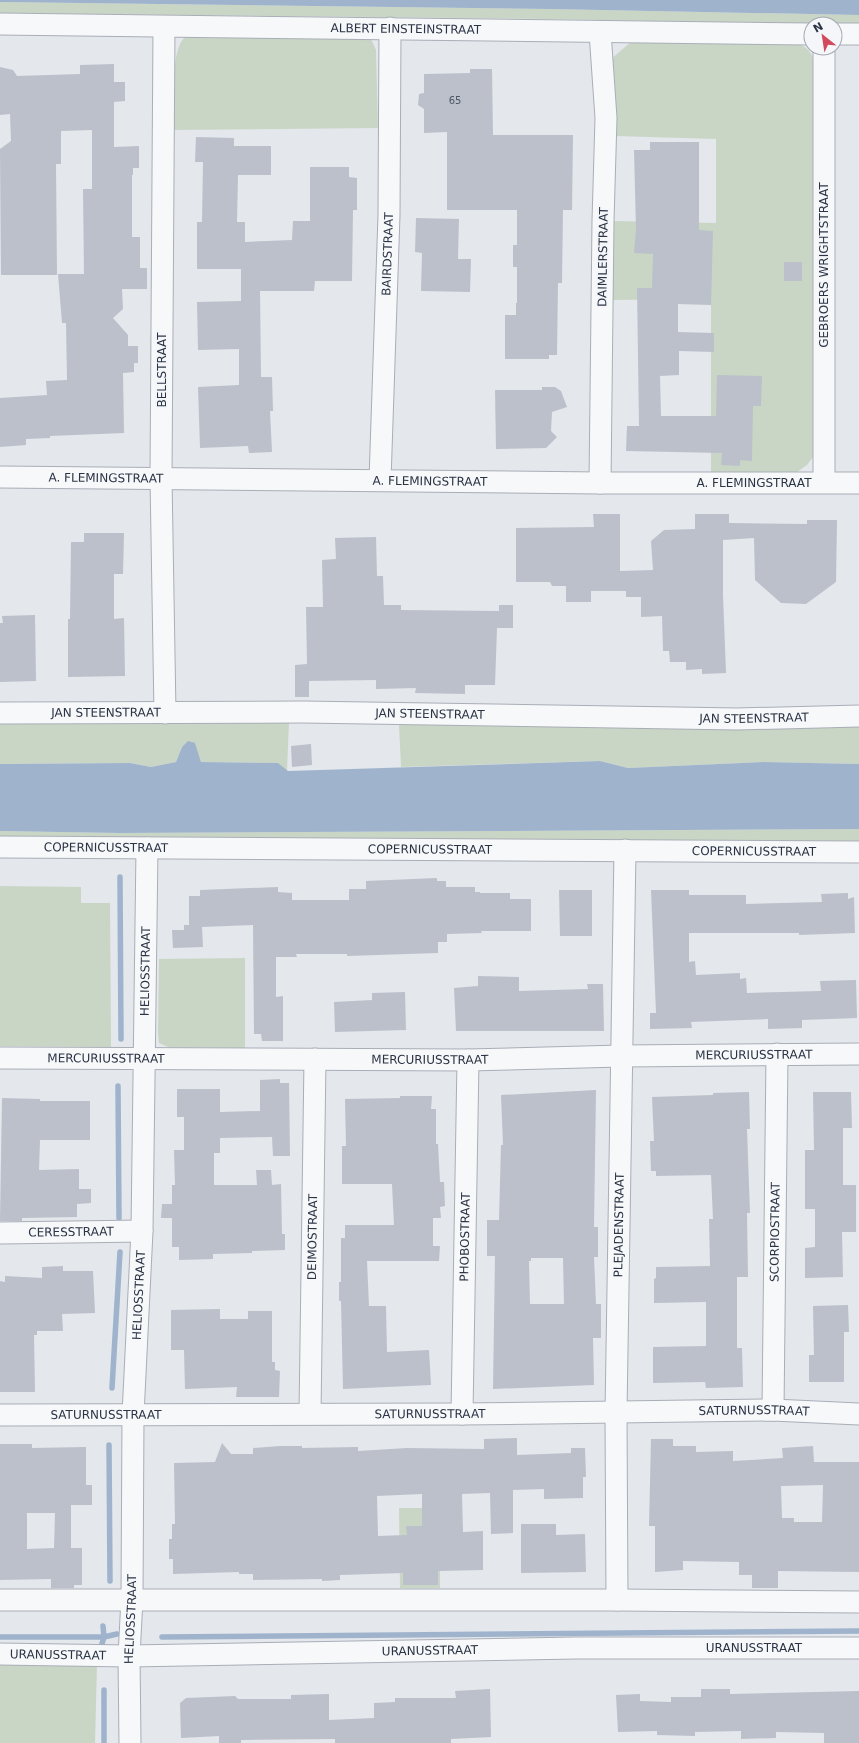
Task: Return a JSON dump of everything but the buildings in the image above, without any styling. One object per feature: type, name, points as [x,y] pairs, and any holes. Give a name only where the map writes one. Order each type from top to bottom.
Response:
[{"type":"street","name":"ALBERT EINSTEINSTRAAT","points":[[0,24],[803,34]]},
{"type":"street","name":"BELLSTRAAT","points":[[164,27],[161,478],[165,713]]},
{"type":"street","name":"BAIRDSTRAAT","points":[[380,480],[389,215],[390,28]]},
{"type":"street","name":"DAIMLERSTRAAT","points":[[600,32],[606,118],[603,221],[600,483]]},
{"type":"street","points":[[843,34],[859,34]]},
{"type":"street","name":"GEBROERS WRIGHTSTRAAT","points":[[824,56],[824,482]]},
{"type":"street","name":"A. FLEMINGSTRAAT","points":[[0,477],[600,483],[859,482]]},
{"type":"street","name":"JAN STEENSTRAAT","points":[[0,714],[303,712],[737,719],[859,716]]},
{"type":"street","name":"COPERNICUSSTRAAT","points":[[0,847],[859,852]]},
{"type":"street","name":"HELIOSSTRAAT","points":[[130,1743],[129,1656],[132,1599],[133,1415],[142,1231],[143,1059],[147,848]]},
{"type":"street","name":"PLEJADENSTRAAT","points":[[617,1600],[616,1413],[625,850]]},
{"type":"street","name":"SCORPIOSTRAAT","points":[[773,1410],[777,1054]]},
{"type":"street","name":"MERCURIUSSTRAAT","points":[[0,1058],[468,1060],[621,1056],[859,1054]]},
{"type":"street","name":"DEIMOSTRAAT","points":[[310,1414],[315,1059]]},
{"type":"street","name":"PHOBOSTRAAT","points":[[462,1414],[468,1060]]},
{"type":"street","name":"CERESSTRAAT","points":[[0,1233],[142,1231]]},
{"type":"street","name":"SATURNUSSTRAAT","points":[[0,1415],[462,1414],[773,1410],[859,1414]]},
{"type":"street","points":[[0,1600],[617,1600],[859,1602]]},
{"type":"street","name":"URANUSSTRAAT","points":[[0,1654],[129,1656],[576,1648],[859,1648]]},
{"type":"green space","points":[[0,2],[549,9],[859,15],[859,25],[843,25],[843,16],[803,16],[803,24],[551,19],[0,13]]},
{"type":"green space","points":[[198,34],[364,36],[372,41],[376,50],[378,128],[174,130],[174,80],[177,53],[181,43],[186,37]]},
{"type":"green space","points":[[631,42],[796,43],[803,46],[803,56],[812,56],[815,69],[815,454],[807,465],[797,472],[711,472],[711,299],[612,300],[612,221],[716,223],[716,139],[615,136],[611,59]]},
{"type":"green space","points":[[0,722],[289,722],[287,771],[278,763],[201,762],[195,744],[182,747],[176,762],[151,767],[130,763],[0,764]]},
{"type":"green space","points":[[859,724],[859,764],[764,762],[628,768],[600,761],[401,767],[399,725]]},
{"type":"green space","points":[[859,829],[859,843],[0,841],[0,831],[119,833]]},
{"type":"green space","points":[[0,886],[81,887],[81,903],[110,903],[111,1047],[0,1046]]},
{"type":"green space","points":[[245,958],[245,1048],[168,1047],[159,1043],[159,959]]},
{"type":"green space","points":[[399,1508],[440,1508],[440,1588],[400,1588]]},
{"type":"green space","points":[[0,1662],[97,1664],[95,1743],[0,1743]]},
{"type":"water","points":[[0,0],[859,0],[859,15],[549,9],[0,2]]},
{"type":"water","points":[[188,741],[195,743],[201,762],[278,763],[288,771],[600,761],[628,768],[764,762],[859,764],[859,829],[119,833],[0,831],[0,764],[130,763],[151,767],[176,762],[182,747]]},
{"type":"waterway","points":[[120,877],[121,1039]]},
{"type":"waterway","points":[[118,1086],[119,1218]]},
{"type":"waterway","points":[[112,1388],[120,1252]]},
{"type":"waterway","points":[[109,1445],[110,1581]]},
{"type":"waterway","points":[[101,1647],[104,1637],[103,1626]]},
{"type":"waterway","points":[[162,1637],[859,1631]]},
{"type":"waterway","points":[[0,1637],[104,1637],[117,1634]]},
{"type":"waterway","points":[[104,1690],[104,1743]]}]
